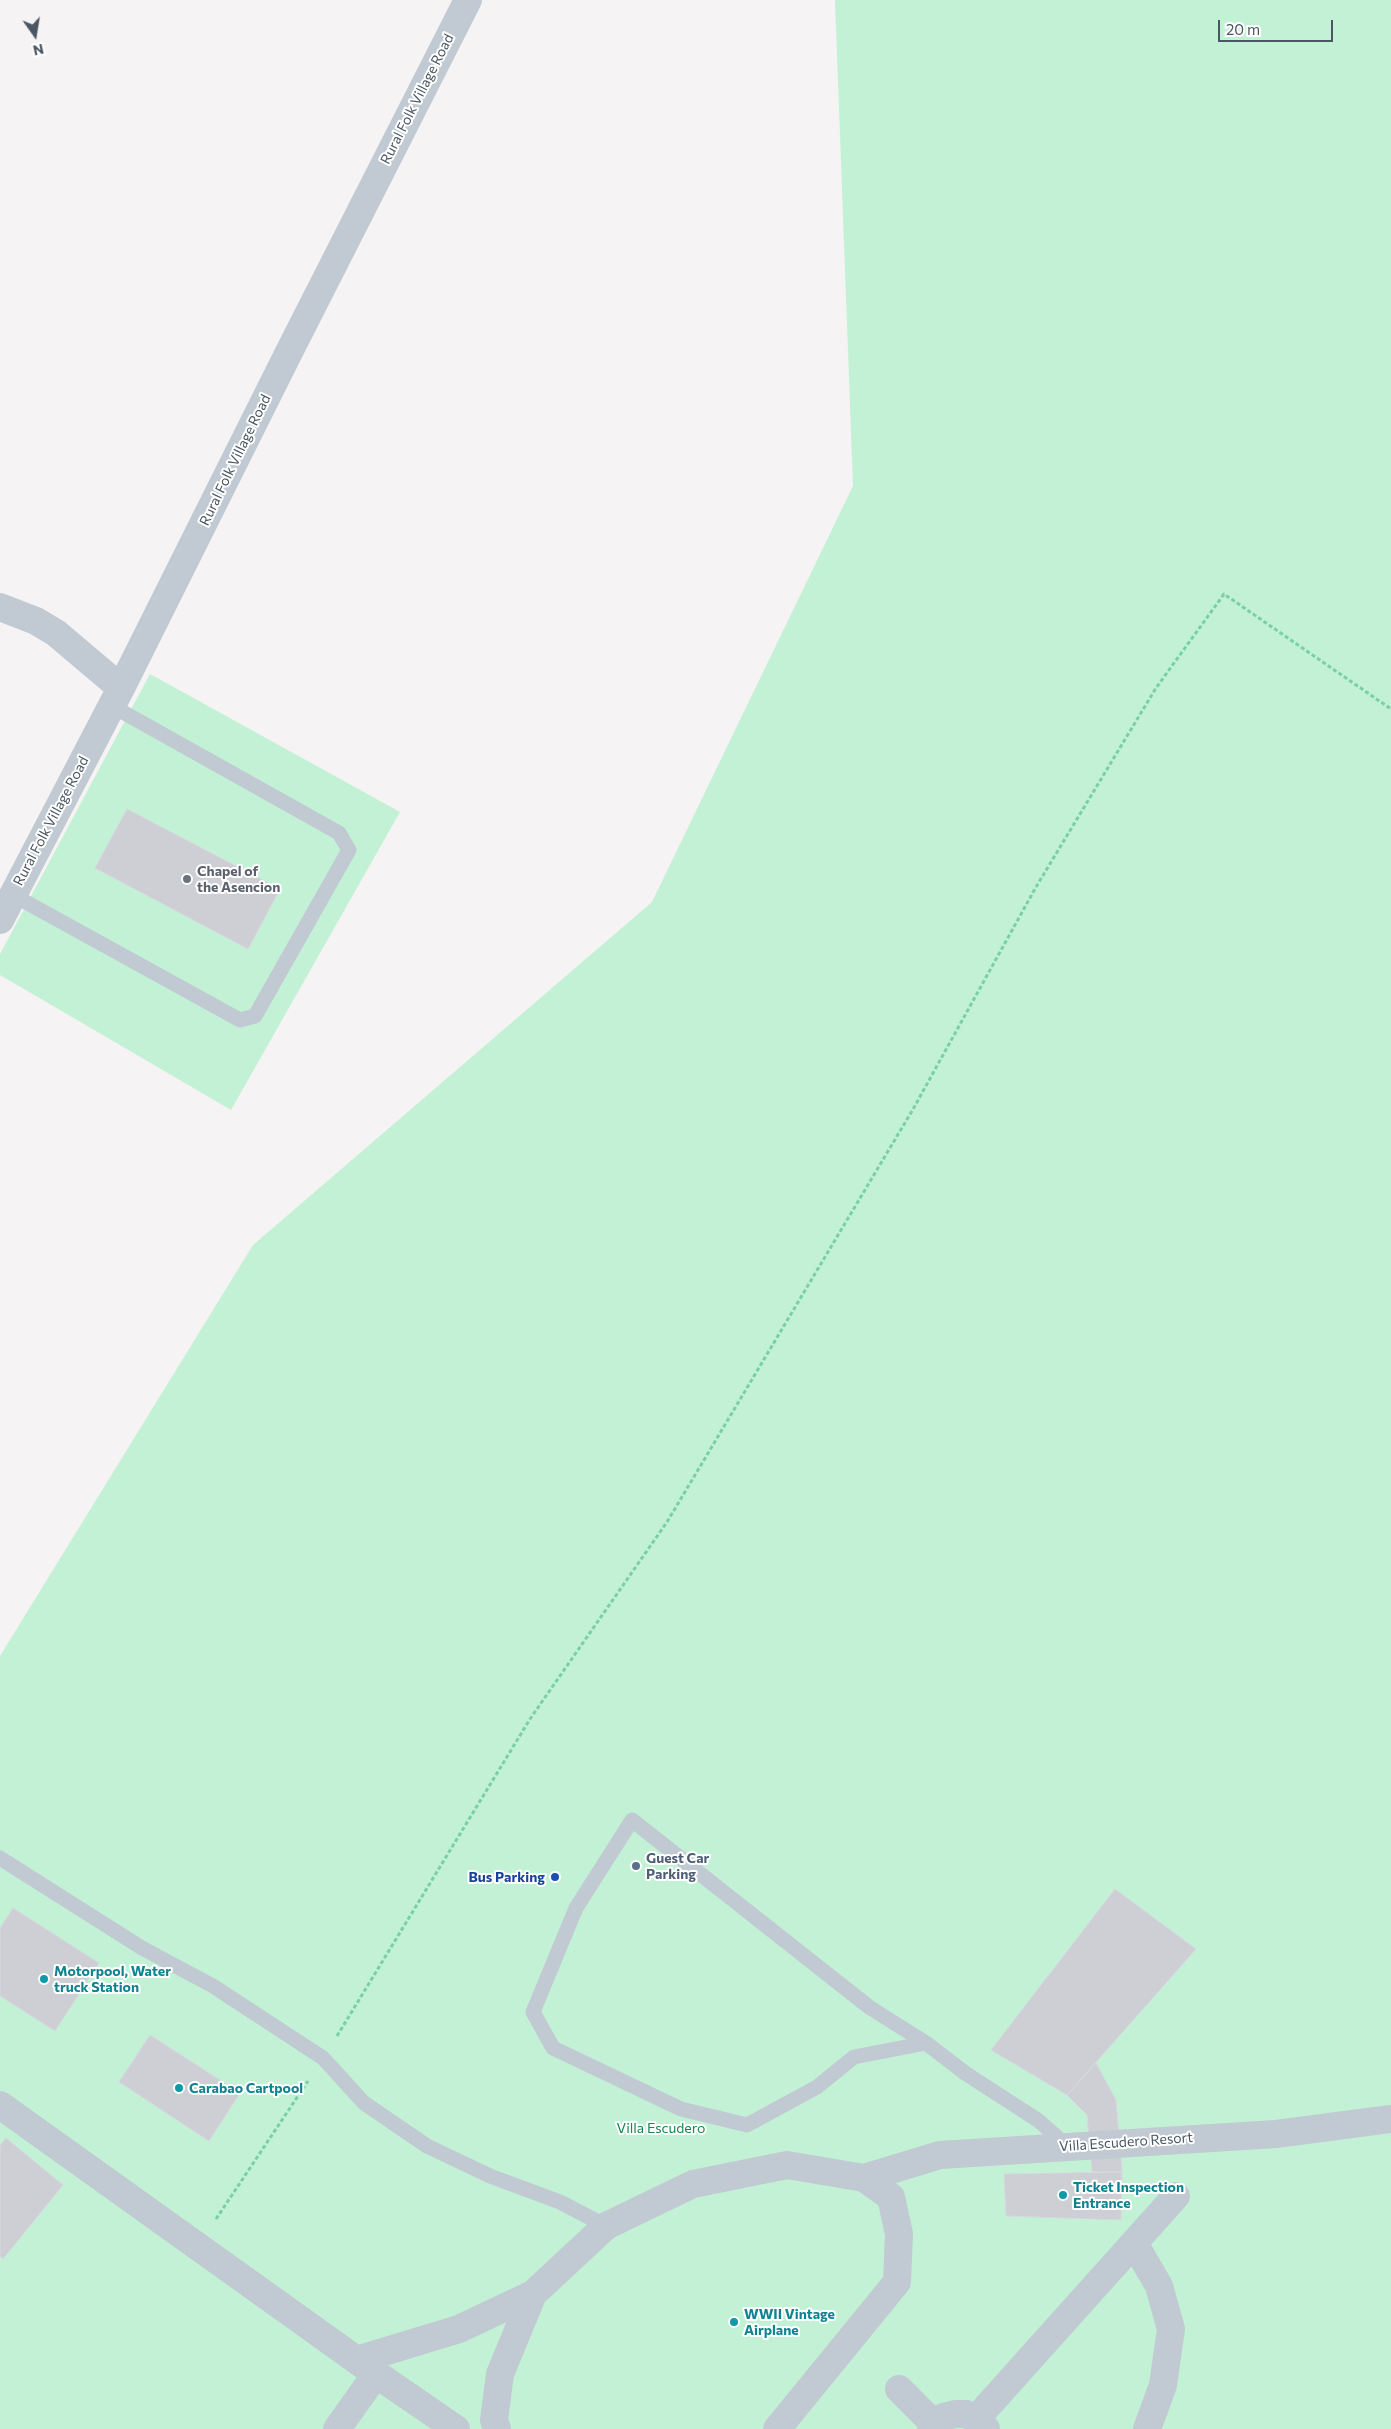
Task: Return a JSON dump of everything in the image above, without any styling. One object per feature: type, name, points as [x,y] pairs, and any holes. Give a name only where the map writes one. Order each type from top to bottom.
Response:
[{"type":"street","name":"Rural Folk Village Road","points":[[0,920],[117,697],[286,358],[468,0]]},
{"type":"street","points":[[0,607],[36,621],[56,633],[117,697]]},
{"type":"street","points":[[0,2105],[366,2367],[456,2429]]},
{"type":"street","name":"Villa Escudero Resort","points":[[864,2178],[940,2155],[1276,2134],[1391,2119]]},
{"type":"street","points":[[337,2429],[366,2367],[459,2329],[533,2294],[606,2226],[693,2184],[787,2165],[864,2178],[891,2197],[899,2234],[897,2282],[777,2429]]},
{"type":"street","points":[[899,2389],[932,2427],[943,2417],[955,2414],[966,2414],[981,2424],[1176,2196]]},
{"type":"street","points":[[1134,2243],[1159,2286],[1171,2329],[1163,2385],[1147,2429]]},
{"type":"street","points":[[497,2429],[494,2420],[500,2374],[533,2294]]},
{"type":"lane","points":[[13,896],[240,1020],[255,1016],[349,850],[339,833],[117,697]]},
{"type":"lane","points":[[926,2043],[854,2057],[817,2087],[747,2126],[682,2109],[553,2048],[533,2012],[576,1908],[632,1820],[869,2008],[926,2043],[965,2073],[1039,2120],[1067,2146]]},
{"type":"lane","points":[[0,1858],[142,1948],[213,1986],[323,2058],[364,2102],[427,2146],[490,2176],[560,2202],[606,2226]]},
{"type":"path","points":[[197,2246],[323,2058],[530,1720],[667,1522],[912,1111],[1036,887],[1156,688],[1224,594],[1391,709]]},
{"type":"green space","name":"Villa Escudero","points":[[835,0],[1391,0],[1391,2429],[0,2429],[0,1656],[253,1245],[652,902],[853,486]]},
{"type":"green space","points":[[150,674],[400,812],[231,1110],[0,975],[0,954]]},
{"type":"building","name":"Chapel of the Asencion","points":[[127,809],[280,889],[248,949],[95,868]]},
{"type":"building","points":[[1115,1889],[1196,1949],[1067,2095],[991,2050]]},
{"type":"building","name":"Motorpool, Water truck Station","points":[[13,1908],[99,1963],[55,2031],[0,1996],[0,1928]]},
{"type":"building","name":"Carabao Cartpool","points":[[150,2035],[240,2093],[209,2141],[119,2082]]},
{"type":"building","points":[[1096,2063],[1116,2100],[1122,2172],[1092,2172],[1087,2115],[1067,2095]]},
{"type":"building","points":[[6,2138],[63,2185],[3,2259],[0,2256],[0,2145]]},
{"type":"building","name":"Ticket Inspection Entrance","points":[[1122,2172],[1121,2220],[1006,2216],[1004,2174]]},
{"type":"place","name":"Chapel of the Asencion","points":[[187,879]]},
{"type":"place","name":"Guest Car Parking","points":[[636,1866]]},
{"type":"place","name":"Bus Parking","points":[[555,1877]]},
{"type":"place","name":"Motorpool, Water truck Station","points":[[44,1979]]},
{"type":"place","name":"Carabao Cartpool","points":[[179,2088]]},
{"type":"place","name":"Ticket Inspection Entrance","points":[[1063,2195]]},
{"type":"place","name":"WWII Vintage Airplane","points":[[734,2322]]}]
